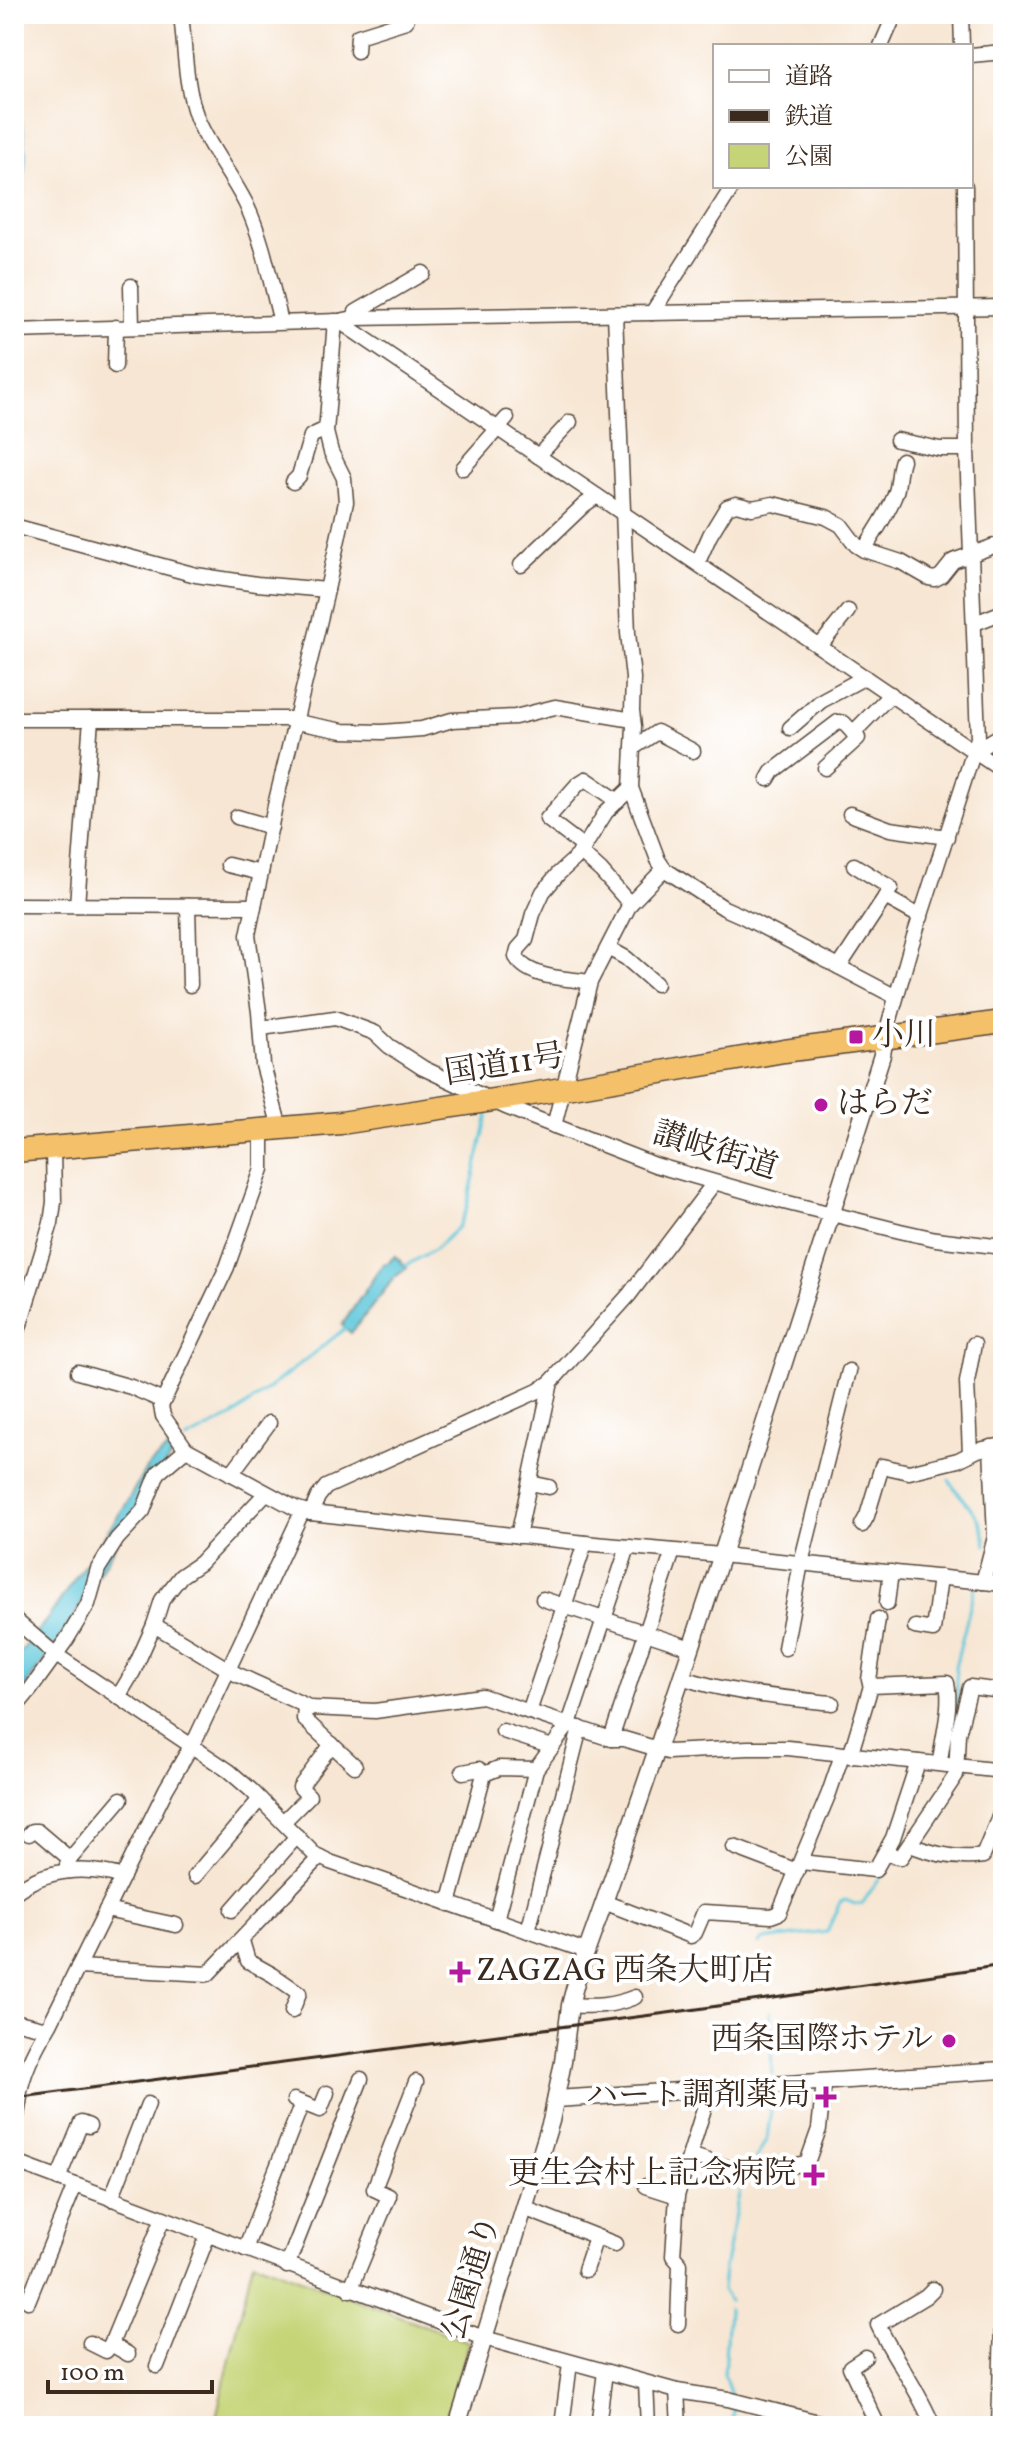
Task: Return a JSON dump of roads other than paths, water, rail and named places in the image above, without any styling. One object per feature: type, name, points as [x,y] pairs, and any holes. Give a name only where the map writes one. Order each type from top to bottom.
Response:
[{"type":"highway","name":"国道11号","points":[[14,1151],[341,1123],[784,1051],[1003,1022]]},
{"type":"street","points":[[181,14],[189,83],[198,119],[259,234],[281,322]]},
{"type":"street","points":[[357,51],[358,36],[406,21],[408,14]]},
{"type":"street","points":[[882,44],[895,14]]},
{"type":"street","points":[[961,14],[962,44]]},
{"type":"street","points":[[973,55],[1003,52]]},
{"type":"street","points":[[652,313],[732,188]]},
{"type":"street","points":[[885,1037],[975,751],[979,726],[967,449],[965,188]]},
{"type":"street","points":[[423,273],[343,320],[326,429],[331,452],[344,478],[343,521],[248,935],[271,1129],[262,1169],[227,1267],[160,1410],[183,1445],[306,1513],[1003,1584]]},
{"type":"street","points":[[131,286],[132,327]]},
{"type":"street","points":[[14,331],[343,320],[1003,307]]},
{"type":"street","points":[[615,314],[628,633],[633,678],[631,788],[664,869],[724,908],[896,997]]},
{"type":"street","points":[[343,320],[502,423],[538,456],[1003,771]]},
{"type":"street","points":[[115,366],[116,327]]},
{"type":"street","points":[[538,456],[570,422]]},
{"type":"street","points":[[463,468],[502,423]]},
{"type":"street","points":[[293,482],[299,476],[311,436],[326,429]]},
{"type":"street","points":[[897,440],[940,449],[967,449]]},
{"type":"street","points":[[864,550],[898,489],[897,475],[902,460]]},
{"type":"street","points":[[523,558],[594,493]]},
{"type":"street","points":[[698,562],[727,507],[736,504],[752,508],[773,504],[826,517],[841,525],[856,545],[864,550],[901,562],[935,579],[953,561],[994,546]]},
{"type":"street","points":[[14,526],[196,575],[327,590]]},
{"type":"street","points":[[820,646],[848,611]]},
{"type":"street","points":[[975,623],[1003,612]]},
{"type":"street","points":[[790,728],[821,701],[865,677]]},
{"type":"street","points":[[853,733],[891,694]]},
{"type":"street","points":[[14,719],[296,721],[343,731],[382,732],[422,729],[452,720],[515,717],[555,707],[633,720]]},
{"type":"street","points":[[77,905],[91,719]]},
{"type":"street","points":[[768,779],[772,772],[838,722],[844,723],[858,738],[825,768]]},
{"type":"street","points":[[633,748],[657,732],[693,751]]},
{"type":"street","points":[[975,751],[1003,734]]},
{"type":"street","points":[[618,801],[586,779],[547,819],[582,850],[630,904]]},
{"type":"street","points":[[590,982],[533,972],[520,964],[516,957],[526,940],[543,892],[582,850],[606,812],[631,788]]},
{"type":"street","points":[[850,814],[890,829],[947,837]]},
{"type":"street","points":[[237,817],[271,827]]},
{"type":"street","points":[[228,865],[261,873]]},
{"type":"street","points":[[839,967],[891,888],[854,865]]},
{"type":"street","points":[[554,1126],[590,982],[630,904],[664,869]]},
{"type":"street","points":[[885,897],[921,917]]},
{"type":"street","points":[[14,905],[254,906]]},
{"type":"street","points":[[188,906],[190,985]]},
{"type":"street","points":[[608,948],[626,958],[656,984]]},
{"type":"street","name":"讃岐街道","points":[[261,1028],[335,1018],[375,1033],[423,1068],[492,1100],[655,1165],[831,1214],[936,1239],[1003,1247]]},
{"type":"street","name":"公園通り","points":[[457,2426],[556,2099],[570,2005],[586,1951],[658,1750],[882,1055],[885,1037]]},
{"type":"street","points":[[14,1344],[51,1223],[54,1202],[53,1148]]},
{"type":"street","points":[[14,2127],[21,2083],[29,2062],[306,1513],[326,1487],[538,1391],[551,1382],[629,1295],[714,1183]]},
{"type":"street","points":[[970,1454],[967,1382],[974,1344]]},
{"type":"street","points":[[785,1648],[801,1563],[849,1371]]},
{"type":"street","points":[[78,1372],[112,1380],[163,1401]]},
{"type":"street","points":[[518,1536],[551,1382]]},
{"type":"street","points":[[231,1474],[269,1423]]},
{"type":"street","points":[[14,1709],[88,1604],[98,1569],[117,1539],[143,1511],[158,1473],[183,1445]]},
{"type":"street","points":[[862,1525],[882,1466],[909,1472],[997,1446],[995,1537],[978,1581]]},
{"type":"street","points":[[530,1483],[549,1487]]},
{"type":"street","points":[[118,1697],[133,1672],[162,1600],[181,1576],[200,1563],[266,1493]]},
{"type":"street","points":[[529,1712],[585,1543]]},
{"type":"street","points":[[528,1931],[574,1726],[603,1619],[628,1547]]},
{"type":"street","points":[[611,1739],[673,1551]]},
{"type":"street","points":[[887,1603],[891,1572]]},
{"type":"street","points":[[915,1627],[933,1630],[940,1577]]},
{"type":"street","points":[[543,1599],[691,1648]]},
{"type":"street","points":[[14,1619],[54,1653],[229,1771],[314,1854],[586,1951]]},
{"type":"street","points":[[604,1902],[691,1936],[704,1912],[771,1916],[779,1913],[846,1756],[871,1686],[869,1680],[878,1619]]},
{"type":"street","points":[[154,1625],[228,1668],[305,1706],[375,1711],[482,1696],[611,1739],[624,1739],[668,1752],[788,1748],[1003,1771]]},
{"type":"street","points":[[681,1677],[766,1695],[832,1703]]},
{"type":"street","points":[[734,1847],[799,1866],[875,1870],[896,1853],[956,1775],[949,1764],[942,1738],[950,1697],[947,1683],[871,1686]]},
{"type":"street","points":[[949,1764],[970,1687],[1003,1691]]},
{"type":"street","points":[[305,1706],[304,1719],[355,1766]]},
{"type":"street","points":[[496,1920],[536,1769],[552,1747],[574,1726]]},
{"type":"street","points":[[503,1731],[552,1747]]},
{"type":"street","points":[[283,1822],[309,1796],[300,1787],[332,1744]]},
{"type":"street","points":[[896,1853],[893,1838],[918,1762]]},
{"type":"street","points":[[484,1774],[499,1768],[536,1769]]},
{"type":"street","points":[[463,1772],[479,1769],[484,1774]]},
{"type":"street","points":[[449,1904],[484,1774]]},
{"type":"street","points":[[14,1893],[35,1879],[69,1865],[121,1799]]},
{"type":"street","points":[[195,1876],[260,1799]]},
{"type":"street","points":[[896,1853],[926,1851],[969,1858],[983,1856],[1003,1807]]},
{"type":"street","points":[[29,1834],[37,1831],[69,1865],[123,1877]]},
{"type":"street","points":[[232,1910],[297,1836]]},
{"type":"street","points":[[78,1967],[208,1974],[320,1857]]},
{"type":"street","points":[[106,1910],[176,1925]]},
{"type":"street","points":[[242,1941],[248,1961],[299,1993],[292,2011]]},
{"type":"street","points":[[570,2005],[618,2004],[635,1997]]},
{"type":"street","points":[[14,2021],[47,2029]]},
{"type":"street","points":[[556,2099],[1003,2070]]},
{"type":"street","points":[[287,2266],[361,2079]]},
{"type":"street","points":[[350,2290],[389,2196],[374,2189],[416,2082]]},
{"type":"street","points":[[757,2172],[807,2163],[819,2129],[824,2082]]},
{"type":"street","points":[[678,2324],[680,2264],[673,2256],[677,2196],[710,2089]]},
{"type":"street","points":[[245,2249],[298,2101],[320,2110],[327,2093]]},
{"type":"street","points":[[111,2199],[148,2104]]},
{"type":"street","points":[[58,2179],[81,2123],[89,2126]]},
{"type":"street","points":[[690,2155],[729,2168]]},
{"type":"street","points":[[14,2162],[484,2338],[677,2391],[732,2400],[780,2419],[834,2426]]},
{"type":"street","points":[[28,2301],[75,2185]]},
{"type":"street","points":[[646,2186],[677,2196]]},
{"type":"street","points":[[524,2208],[615,2244]]},
{"type":"street","points":[[90,2343],[106,2351],[111,2344],[163,2218]]},
{"type":"street","points":[[157,2366],[208,2235]]},
{"type":"street","points":[[585,2270],[596,2237]]},
{"type":"street","points":[[933,2289],[878,2325],[890,2351],[923,2400],[933,2426]]},
{"type":"street","points":[[999,2426],[1003,2293]]},
{"type":"street","points":[[111,2344],[128,2354]]},
{"type":"street","points":[[865,2357],[850,2367],[878,2426]]},
{"type":"street","points":[[562,2426],[570,2363]]},
{"type":"street","points":[[598,2426],[605,2372]]},
{"type":"street","points":[[646,2383],[648,2426]]},
{"type":"street","points":[[677,2391],[679,2426]]},
{"type":"water","points":[[395,1256],[407,1268],[395,1277],[351,1333],[342,1325],[383,1264]]},
{"type":"water","points":[[175,1443],[177,1448],[147,1490],[62,1637],[14,1701],[14,1660],[48,1618],[124,1507],[144,1472]]},
{"type":"waterway","points":[[14,126],[17,154],[14,192]]},
{"type":"waterway","points":[[405,1266],[435,1249],[458,1227],[466,1211],[488,1114]]},
{"type":"waterway","points":[[186,1440],[233,1416],[346,1328]]},
{"type":"waterway","points":[[949,1480],[981,1524],[986,1545]]},
{"type":"waterway","points":[[953,1724],[958,1693],[955,1667],[975,1587]]},
{"type":"waterway","points":[[759,1944],[763,1940],[827,1932],[840,1902],[845,1900],[862,1904],[891,1861]]},
{"type":"waterway","points":[[770,2012],[772,2074]]},
{"type":"waterway","points":[[729,2301],[722,2290],[724,2269],[740,2189],[767,2138],[773,2095]]},
{"type":"waterway","points":[[728,2309],[724,2375],[731,2396]]},
{"type":"waterway","points":[[731,2426],[734,2407]]},
{"type":"railway","points":[[14,2098],[690,2010],[1003,1965]]},
{"type":"place","name":"小川","points":[[856,1037]]},
{"type":"place","name":"はらだ","points":[[821,1105]]},
{"type":"place","name":"ZAGZAG 西条大町店","points":[[460,1972]]},
{"type":"place","name":"西条国際ホテル","points":[[949,2041]]},
{"type":"place","name":"ハート調剤薬局","points":[[826,2097]]},
{"type":"place","name":"更生会村上記念病院","points":[[814,2175]]}]
